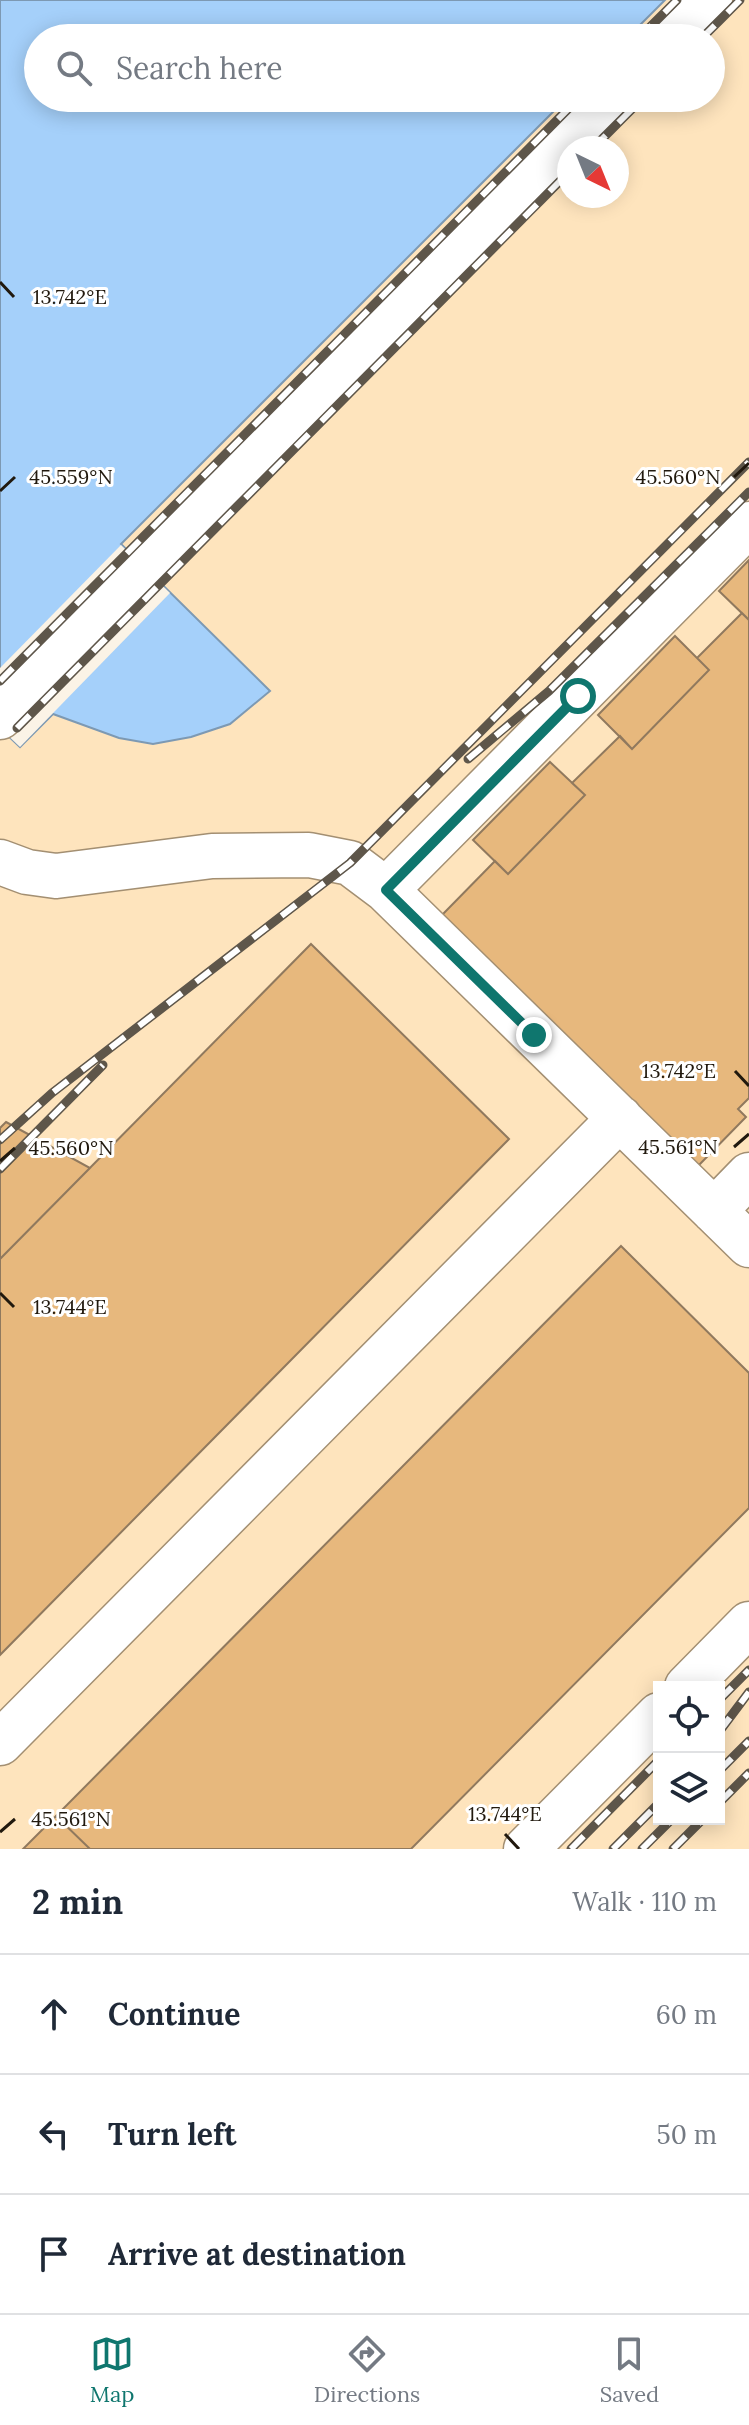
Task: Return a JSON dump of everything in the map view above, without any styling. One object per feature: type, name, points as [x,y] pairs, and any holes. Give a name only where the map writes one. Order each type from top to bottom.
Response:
[{"type":"street","points":[[686,24],[710,0]]},
{"type":"street","points":[[0,717],[599,112]]},
{"type":"street","points":[[386,890],[749,524]]},
{"type":"street","points":[[0,862],[27,872],[56,876],[212,856],[309,855],[350,863],[386,890],[749,1245]]},
{"type":"street","points":[[0,1743],[620,1118]]},
{"type":"street","points":[[714,1211],[749,1175]]},
{"type":"street","points":[[693,1681],[749,1624]]},
{"type":"street","points":[[526,1849],[653,1721]]},
{"type":"shaded area","points":[[665,0],[749,0],[749,1849],[0,1849],[0,728],[20,747],[53,714],[119,738],[153,744],[191,737],[121,545],[553,112],[725,112],[725,24],[641,24]]},
{"type":"water","points":[[0,0],[665,0],[641,24],[24,24],[24,112],[553,112],[121,544],[270,691],[230,724],[191,737],[153,744],[119,738],[53,714],[20,747],[0,728]]},
{"type":"pier","points":[[121,545],[170,593],[20,747],[0,728],[0,668]]},
{"type":"building","points":[[749,560],[749,620],[719,591]]},
{"type":"building","points":[[742,613],[749,620],[749,1098],[738,1109],[746,1117],[698,1166],[442,915],[495,861],[508,874],[585,795],[572,783],[620,736],[632,749],[709,670],[697,658]]},
{"type":"building","points":[[675,636],[709,670],[632,749],[598,715]]},
{"type":"building","points":[[550,762],[585,795],[508,874],[473,840]]},
{"type":"building","points":[[311,944],[509,1139],[0,1655],[0,1259]]},
{"type":"building","points":[[6,1122],[90,1168],[0,1259],[0,1128]]},
{"type":"building","points":[[621,1246],[749,1373],[749,1508],[411,1849],[90,1849],[56,1816]]},
{"type":"building","points":[[56,1816],[90,1849],[23,1849]]},
{"type":"railway","points":[[653,24],[677,0]]},
{"type":"railway","points":[[716,24],[740,0]]},
{"type":"railway","points":[[0,681],[565,112]]},
{"type":"railway","points":[[605,136],[629,112]]},
{"type":"railway","points":[[17,728],[557,184]]},
{"type":"railway","points":[[0,1140],[52,1093],[350,863],[749,462]]},
{"type":"railway","points":[[468,759],[549,691],[749,492]]},
{"type":"railway","points":[[0,1169],[103,1065]]},
{"type":"railway","points":[[725,1694],[749,1670]]},
{"type":"railway","points":[[725,1724],[749,1692]]},
{"type":"railway","points":[[725,1765],[749,1741]]},
{"type":"railway","points":[[571,1849],[653,1766]]},
{"type":"railway","points":[[725,1797],[749,1773]]},
{"type":"railway","points":[[613,1849],[653,1809]]},
{"type":"railway","points":[[642,1849],[666,1825]]},
{"type":"railway","points":[[673,1849],[697,1825]]},
{"type":"route","points":[[534,1035],[386,890],[578,696]]}]
